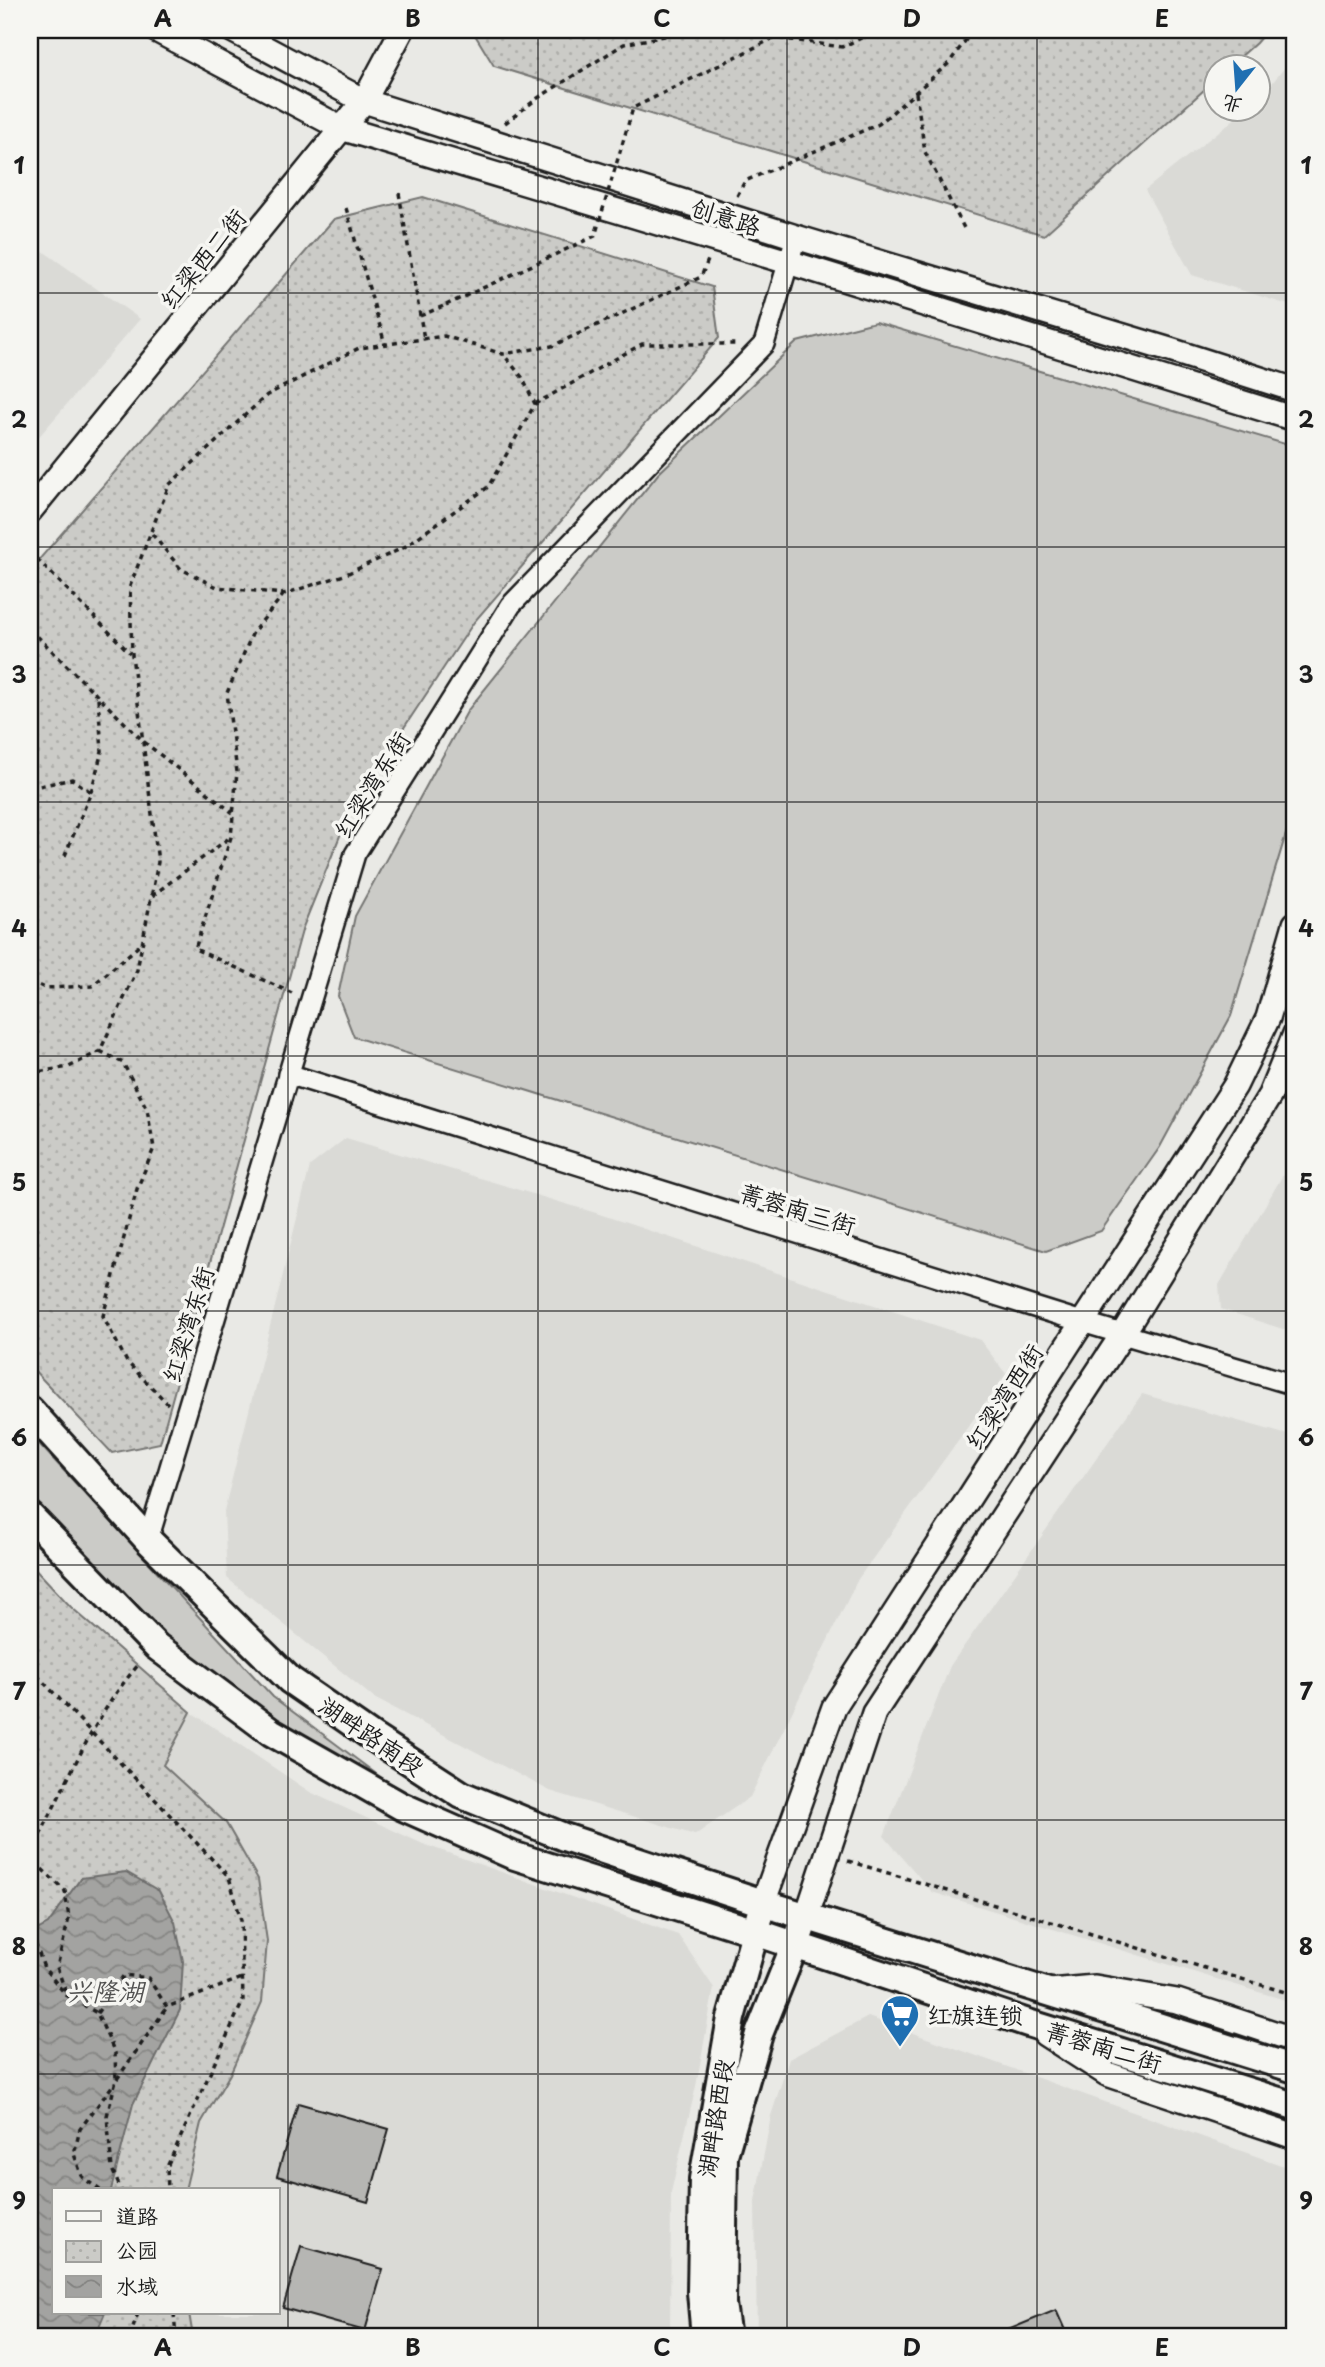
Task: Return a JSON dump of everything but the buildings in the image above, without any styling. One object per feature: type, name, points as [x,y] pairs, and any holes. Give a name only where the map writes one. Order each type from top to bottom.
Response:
[{"type":"main road","name":"湖畔路南段","points":[[30,1410],[148,1540],[290,1679],[374,1738],[462,1795],[564,1837],[807,1915]]},
{"type":"main road","name":"湖畔路南段","points":[[30,1516],[156,1646],[271,1732],[401,1806],[512,1855],[755,1932]]},
{"type":"main road","name":"湖畔路西段","points":[[705,2337],[701,2292],[703,2179],[731,2018],[763,1903]]},
{"type":"main road","name":"湖畔路西段","points":[[727,2337],[722,2304],[724,2155],[759,2034],[807,1915]]},
{"type":"main road","name":"菁蓉南二街","points":[[807,1915],[1042,1992],[1295,2069]]},
{"type":"main road","name":"菁蓉南二街","points":[[755,1932],[1028,2023],[1295,2106]]},
{"type":"street","name":"创意路","points":[[156,30],[341,128],[788,262],[1295,419]]},
{"type":"street","name":"创意路","points":[[232,30],[365,101],[1295,390]]},
{"type":"street","name":"红梁西二街","points":[[30,511],[365,101],[402,30]]},
{"type":"street","name":"红梁湾东街","points":[[148,1540],[355,854],[511,606],[764,344],[796,237]]},
{"type":"street","name":"红梁湾西街","points":[[763,1903],[834,1707],[1235,1086],[1268,1018],[1295,924]]},
{"type":"street","points":[[807,1915],[874,1713],[1122,1335],[1270,1095],[1295,1034]]},
{"type":"street","name":"菁蓉南三街","points":[[288,1074],[1122,1335],[1295,1385]]},
{"type":"street","points":[[1042,1992],[1095,1987],[1177,2001],[1295,2040]]},
{"type":"street","points":[[1028,2023],[1107,2074],[1295,2137]]},
{"type":"path","points":[[483,139],[538,98],[624,44],[694,30]]},
{"type":"path","points":[[720,30],[842,47],[878,30]]},
{"type":"path","points":[[420,316],[595,236],[633,108],[790,30]]},
{"type":"path","points":[[726,215],[745,181],[879,124],[949,63],[973,30]]},
{"type":"path","points":[[916,93],[925,152],[965,230]]},
{"type":"path","points":[[399,193],[424,339]]},
{"type":"path","points":[[346,208],[386,344]]},
{"type":"path","points":[[30,1073],[69,1067],[100,1051],[137,970],[159,862],[132,655],[130,586],[169,485],[267,396],[359,348],[443,336],[503,354],[552,346],[701,277],[717,241]]},
{"type":"path","points":[[151,533],[181,569],[217,587],[284,594],[344,575],[403,548],[488,487],[535,404],[642,344],[764,344]]},
{"type":"path","points":[[503,354],[522,377],[535,404]]},
{"type":"path","points":[[30,552],[132,655]]},
{"type":"path","points":[[284,594],[253,632],[227,693],[237,772],[231,837],[195,949],[310,1002]]},
{"type":"path","points":[[30,629],[143,741],[233,813]]},
{"type":"path","points":[[64,858],[91,792],[102,751],[98,697]]},
{"type":"path","points":[[30,788],[72,779],[91,792]]},
{"type":"path","points":[[152,896],[231,837]]},
{"type":"path","points":[[30,981],[46,988],[92,986],[142,943]]},
{"type":"path","points":[[100,1051],[123,1063],[147,1109],[155,1148],[137,1189],[103,1316],[127,1362],[183,1421]]},
{"type":"path","points":[[40,1835],[119,1686],[156,1646]]},
{"type":"path","points":[[30,1668],[229,1877],[241,1920],[243,2001],[167,2167],[168,2188]]},
{"type":"path","points":[[827,1855],[1295,1995]]},
{"type":"path","points":[[42,1870],[65,1891],[69,1918],[57,1967],[66,1995]]},
{"type":"path","points":[[32,1934],[44,1968],[66,1995],[97,2013],[115,2053],[116,2080],[107,2116],[112,2169],[120,2188]]},
{"type":"path","points":[[97,2013],[124,1975],[148,1978],[167,2007]]},
{"type":"path","points":[[97,2188],[82,2177],[74,2154],[80,2129],[104,2099],[167,2007],[243,1977]]},
{"type":"path","points":[[130,2337],[138,2314]]},
{"type":"path","points":[[174,2314],[176,2337]]},
{"type":"shaded area","points":[[1295,55],[1295,307],[1192,275],[1145,190],[1231,122],[1272,122],[1272,83]]},
{"type":"shaded area","points":[[30,242],[140,319],[30,447]]},
{"type":"shaded area","points":[[346,1138],[596,1213],[980,1340],[1006,1374],[858,1579],[750,1797],[695,1835],[550,1791],[374,1698],[227,1578],[224,1511],[310,1166]]},
{"type":"shaded area","points":[[1295,1154],[1295,1333],[1221,1309],[1219,1285]]},
{"type":"shaded area","points":[[1142,1394],[1295,1437],[1295,2003],[932,1892],[884,1836],[950,1666]]},
{"type":"shaded area","points":[[191,1712],[310,1792],[423,1844],[678,1935],[714,1988],[696,2086],[671,2192],[670,2337],[193,2337],[189,2314],[280,2314],[280,2188],[185,2188],[201,2123],[230,2074],[163,1765]]},
{"type":"shaded area","points":[[868,2017],[1295,2170],[1295,2337],[757,2337],[755,2202],[771,2116],[789,2059]]},
{"type":"green space","points":[[472,30],[1267,30],[1246,52],[1202,52],[1202,92],[1044,235],[494,66]]},
{"type":"green space","points":[[423,197],[712,287],[719,338],[474,622],[352,806],[303,927],[160,1443],[112,1453],[30,1366],[30,570],[334,219]]},
{"type":"green space","points":[[875,322],[1295,447],[1295,804],[1231,1016],[1160,1147],[1101,1231],[1046,1251],[354,1037],[338,996],[355,916],[468,710],[658,474],[797,342]]},
{"type":"green space","points":[[30,1434],[273,1697],[383,1779],[491,1839],[377,1786],[277,1723],[172,1646],[30,1505]]},
{"type":"green space","points":[[30,1563],[71,1607],[191,1712],[163,1765],[226,1823],[258,1879],[267,1941],[262,2002],[230,2074],[201,2123],[185,2188],[52,2188],[52,2314],[189,2314],[193,2337],[30,2337]]},
{"type":"water","name":"兴隆湖","points":[[126,1872],[159,1891],[175,1922],[183,1961],[180,2010],[133,2104],[112,2188],[52,2188],[52,2314],[105,2314],[95,2337],[30,2337],[30,1934],[48,1924],[81,1878]]},
{"type":"place","name":"红旗连锁","points":[[900,2048]]}]
